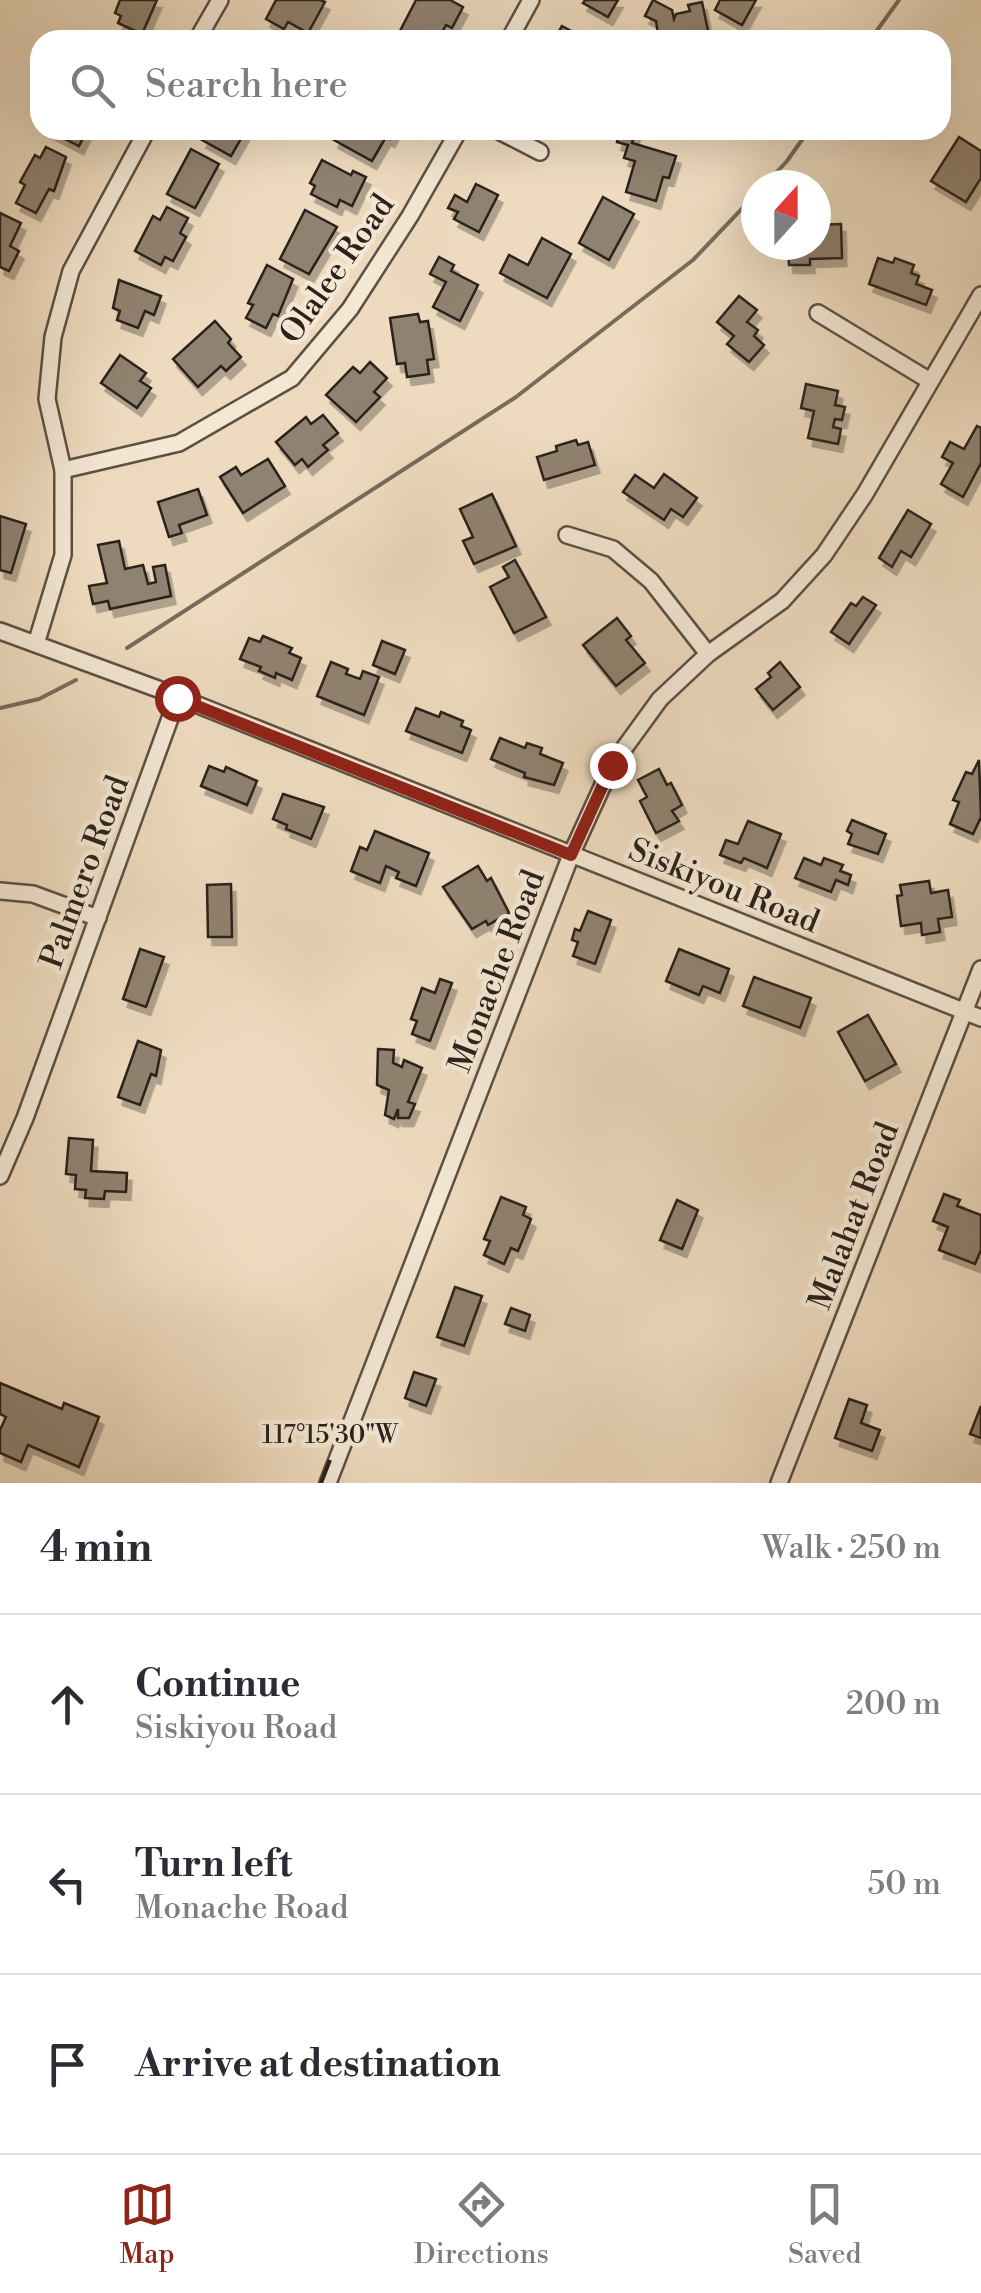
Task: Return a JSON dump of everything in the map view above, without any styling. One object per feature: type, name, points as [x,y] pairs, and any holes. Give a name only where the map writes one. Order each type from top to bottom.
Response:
[{"type":"street","points":[[203,30],[220,0]]},
{"type":"street","points":[[514,30],[531,0]]},
{"type":"street","points":[[36,644],[63,556],[63,470],[47,399],[53,336],[72,271],[141,140]]},
{"type":"street","name":"Olalee Road","points":[[63,470],[179,443],[292,378],[350,309],[410,216],[452,140]]},
{"type":"street","points":[[517,140],[540,152]]},
{"type":"street","name":"Monache Road","points":[[328,1483],[571,855],[612,765],[660,699],[708,654],[782,601],[824,555],[865,494],[981,295]]},
{"type":"street","points":[[818,313],[930,381]]},
{"type":"street","points":[[566,536],[613,549],[651,581],[708,654]]},
{"type":"street","name":"Siskiyou Road","points":[[0,631],[981,1018]]},
{"type":"street","name":"Palmero Road","points":[[0,1176],[177,698]]},
{"type":"street","points":[[0,892],[33,894],[98,918]]},
{"type":"street","name":"Malahat Road","points":[[779,1483],[981,968]]},
{"type":"building","points":[[120,0],[157,0],[144,30],[118,23],[121,16],[115,13]]},
{"type":"building","points":[[276,0],[325,2],[310,30],[288,22],[284,29],[266,19]]},
{"type":"building","points":[[416,0],[450,0],[463,7],[452,28],[446,25],[443,30],[401,30]]},
{"type":"building","points":[[618,0],[608,17],[583,3]]},
{"type":"building","points":[[653,0],[672,10],[674,19],[676,14],[690,11],[688,5],[702,2],[708,30],[657,30],[656,21],[645,16]]},
{"type":"building","points":[[720,0],[756,0],[742,25],[715,10]]},
{"type":"building","points":[[959,137],[981,151],[981,178],[966,202],[931,181]]},
{"type":"building","points":[[202,140],[240,140],[231,156]]},
{"type":"building","points":[[334,140],[384,140],[372,161]]},
{"type":"building","points":[[633,140],[632,143],[676,156],[669,178],[663,177],[656,201],[626,192],[635,161],[624,158],[628,145],[617,142]]},
{"type":"building","points":[[46,147],[66,157],[54,191],[49,189],[36,213],[16,203],[25,185],[20,182],[35,155],[40,158]]},
{"type":"building","points":[[191,149],[219,164],[195,208],[167,194]]},
{"type":"building","points":[[322,160],[351,175],[353,171],[366,177],[352,206],[340,200],[337,207],[311,194],[315,186],[310,183]]},
{"type":"building","points":[[476,184],[498,195],[479,232],[454,219],[458,212],[448,208],[455,195],[467,202]]},
{"type":"building","points":[[603,197],[634,214],[609,260],[579,243]]},
{"type":"building","points":[[167,207],[188,218],[180,233],[186,237],[173,261],[165,257],[161,265],[135,251],[153,216],[160,220]]},
{"type":"building","points":[[305,210],[337,227],[309,274],[280,259]]},
{"type":"building","points":[[0,213],[21,223],[10,246],[19,251],[9,271],[0,267]]},
{"type":"building","points":[[831,224],[841,224],[842,258],[831,258]]},
{"type":"building","points":[[542,238],[571,254],[547,298],[500,273],[509,255],[528,265]]},
{"type":"building","points":[[439,257],[454,265],[451,271],[478,285],[460,321],[433,307],[446,282],[430,274]]},
{"type":"building","points":[[878,258],[893,263],[895,258],[914,265],[911,273],[919,276],[916,284],[932,290],[926,305],[869,284]]},
{"type":"building","points":[[789,260],[810,260],[810,265],[789,265]]},
{"type":"building","points":[[267,265],[293,279],[278,316],[273,314],[266,328],[246,318],[253,305],[248,303]]},
{"type":"building","points":[[119,280],[161,296],[154,315],[145,311],[138,328],[117,320],[120,311],[113,308]]},
{"type":"building","points":[[739,296],[757,310],[747,322],[758,330],[754,336],[764,345],[749,362],[727,344],[734,336],[717,322]]},
{"type":"building","points":[[418,314],[420,322],[428,321],[434,359],[427,360],[429,374],[407,377],[405,363],[397,364],[390,318]]},
{"type":"building","points":[[215,321],[241,357],[226,371],[221,366],[198,387],[173,359]]},
{"type":"building","points":[[120,355],[146,373],[140,381],[151,388],[137,408],[101,383]]},
{"type":"building","points":[[370,362],[387,378],[374,392],[380,397],[356,422],[326,395],[353,367],[360,373]]},
{"type":"building","points":[[806,384],[838,391],[835,405],[845,407],[842,420],[835,419],[833,427],[841,429],[838,444],[808,438],[814,411],[801,408]]},
{"type":"building","points":[[323,415],[338,433],[323,445],[328,450],[308,467],[302,459],[295,465],[276,442],[306,417],[311,424]]},
{"type":"building","points":[[977,426],[981,428],[981,463],[963,497],[941,484],[953,463],[942,457],[950,442],[964,449]]},
{"type":"building","points":[[576,440],[578,445],[588,442],[595,465],[544,480],[537,457]]},
{"type":"building","points":[[268,459],[285,486],[243,513],[220,477],[236,467],[241,475]]},
{"type":"building","points":[[664,474],[697,498],[683,517],[671,509],[664,520],[623,492],[635,475],[654,488]]},
{"type":"building","points":[[198,489],[207,515],[179,525],[182,533],[169,537],[158,502]]},
{"type":"building","points":[[492,494],[516,546],[474,564],[463,541],[473,537],[460,509]]},
{"type":"building","points":[[908,510],[931,524],[911,557],[901,551],[892,567],[879,558]]},
{"type":"building","points":[[0,516],[26,524],[11,573],[0,570]]},
{"type":"building","points":[[119,541],[125,569],[143,565],[148,584],[156,582],[153,567],[165,565],[171,596],[110,609],[108,601],[93,604],[89,586],[107,583],[98,545]]},
{"type":"building","points":[[515,560],[546,617],[514,633],[490,587],[509,577],[503,567]]},
{"type":"building","points":[[863,597],[876,605],[849,644],[831,632],[851,603],[856,606]]},
{"type":"building","points":[[617,618],[631,636],[626,640],[645,663],[616,686],[583,645]]},
{"type":"building","points":[[263,636],[292,648],[289,653],[301,658],[292,680],[276,673],[275,678],[240,659],[249,638],[260,642]]},
{"type":"building","points":[[382,641],[405,650],[395,674],[373,665]]},
{"type":"building","points":[[331,662],[360,679],[363,671],[379,677],[364,715],[317,696]]},
{"type":"building","points":[[780,662],[800,687],[773,710],[756,689],[771,677],[768,673]]},
{"type":"building","points":[[416,708],[463,721],[461,726],[471,730],[462,753],[406,731]]},
{"type":"building","points":[[500,738],[525,748],[527,743],[542,748],[540,754],[563,763],[554,785],[524,777],[525,773],[491,759]]},
{"type":"building","points":[[979,760],[981,817],[973,834],[950,824],[959,802],[953,800],[966,772],[972,774]]},
{"type":"building","points":[[209,766],[224,772],[226,767],[257,781],[247,805],[201,786]]},
{"type":"building","points":[[659,769],[682,805],[672,811],[679,821],[656,833],[640,801],[647,797],[638,780]]},
{"type":"building","points":[[283,794],[324,807],[311,839],[273,819]]},
{"type":"building","points":[[852,820],[886,834],[878,854],[848,844],[852,834],[847,831]]},
{"type":"building","points":[[748,821],[781,834],[767,868],[744,858],[741,863],[720,855],[726,840],[738,844]]},
{"type":"building","points":[[375,831],[429,853],[416,886],[396,878],[399,872],[386,866],[380,883],[351,871],[360,847],[367,850]]},
{"type":"building","points":[[804,858],[821,865],[824,858],[843,865],[840,871],[851,875],[848,885],[836,880],[831,892],[795,878]]},
{"type":"building","points":[[478,866],[487,881],[491,878],[509,913],[472,929],[443,887]]},
{"type":"building","points":[[929,881],[931,893],[948,890],[952,917],[938,919],[940,932],[922,935],[921,923],[901,926],[897,896],[902,895],[900,885]]},
{"type":"building","points":[[231,884],[232,937],[208,937],[207,885]]},
{"type":"building","points":[[588,911],[611,920],[595,964],[573,956],[578,942],[572,940],[575,929],[580,931]]},
{"type":"building","points":[[140,949],[164,957],[146,1007],[123,999]]},
{"type":"building","points":[[679,949],[729,969],[720,993],[703,986],[699,995],[666,981]]},
{"type":"building","points":[[754,977],[811,998],[800,1028],[743,1006]]},
{"type":"building","points":[[440,979],[452,983],[430,1041],[412,1034],[417,1021],[411,1019],[422,988],[435,993]]},
{"type":"building","points":[[868,1015],[896,1064],[865,1081],[838,1032]]},
{"type":"building","points":[[138,1041],[161,1050],[156,1076],[151,1074],[140,1105],[118,1097]]},
{"type":"building","points":[[378,1049],[394,1050],[393,1063],[402,1067],[404,1060],[422,1068],[408,1102],[415,1104],[409,1118],[398,1118],[398,1109],[394,1119],[385,1115],[389,1090],[377,1085]]},
{"type":"building","points":[[69,1138],[93,1140],[91,1171],[127,1173],[126,1192],[105,1191],[104,1199],[85,1198],[86,1190],[75,1189],[76,1175],[66,1174]]},
{"type":"building","points":[[944,1194],[960,1200],[957,1206],[981,1215],[981,1250],[975,1264],[939,1250],[948,1227],[933,1221]]},
{"type":"building","points":[[501,1197],[526,1207],[523,1215],[531,1219],[518,1251],[511,1248],[504,1264],[484,1255],[490,1241],[484,1239]]},
{"type":"building","points":[[677,1200],[698,1210],[682,1249],[660,1240]]},
{"type":"building","points":[[455,1287],[482,1296],[464,1346],[437,1337]]},
{"type":"building","points":[[511,1308],[530,1315],[525,1331],[505,1324]]},
{"type":"building","points":[[414,1372],[436,1379],[426,1406],[405,1398]]},
{"type":"building","points":[[0,1383],[62,1409],[64,1403],[99,1417],[79,1467],[28,1445],[21,1462],[0,1453],[0,1430],[6,1417],[0,1414]]},
{"type":"building","points":[[849,1399],[867,1405],[861,1423],[880,1430],[872,1451],[835,1438]]},
{"type":"building","points":[[981,1406],[981,1438],[970,1434]]},
{"type":"waterway","points":[[877,30],[899,0]]},
{"type":"waterway","points":[[779,170],[802,140]]},
{"type":"waterway","points":[[127,648],[516,397],[693,260],[741,210]]},
{"type":"waterway","points":[[0,708],[39,699],[76,680]]},
{"type":"route","points":[[177,698],[571,855],[612,765]]}]
